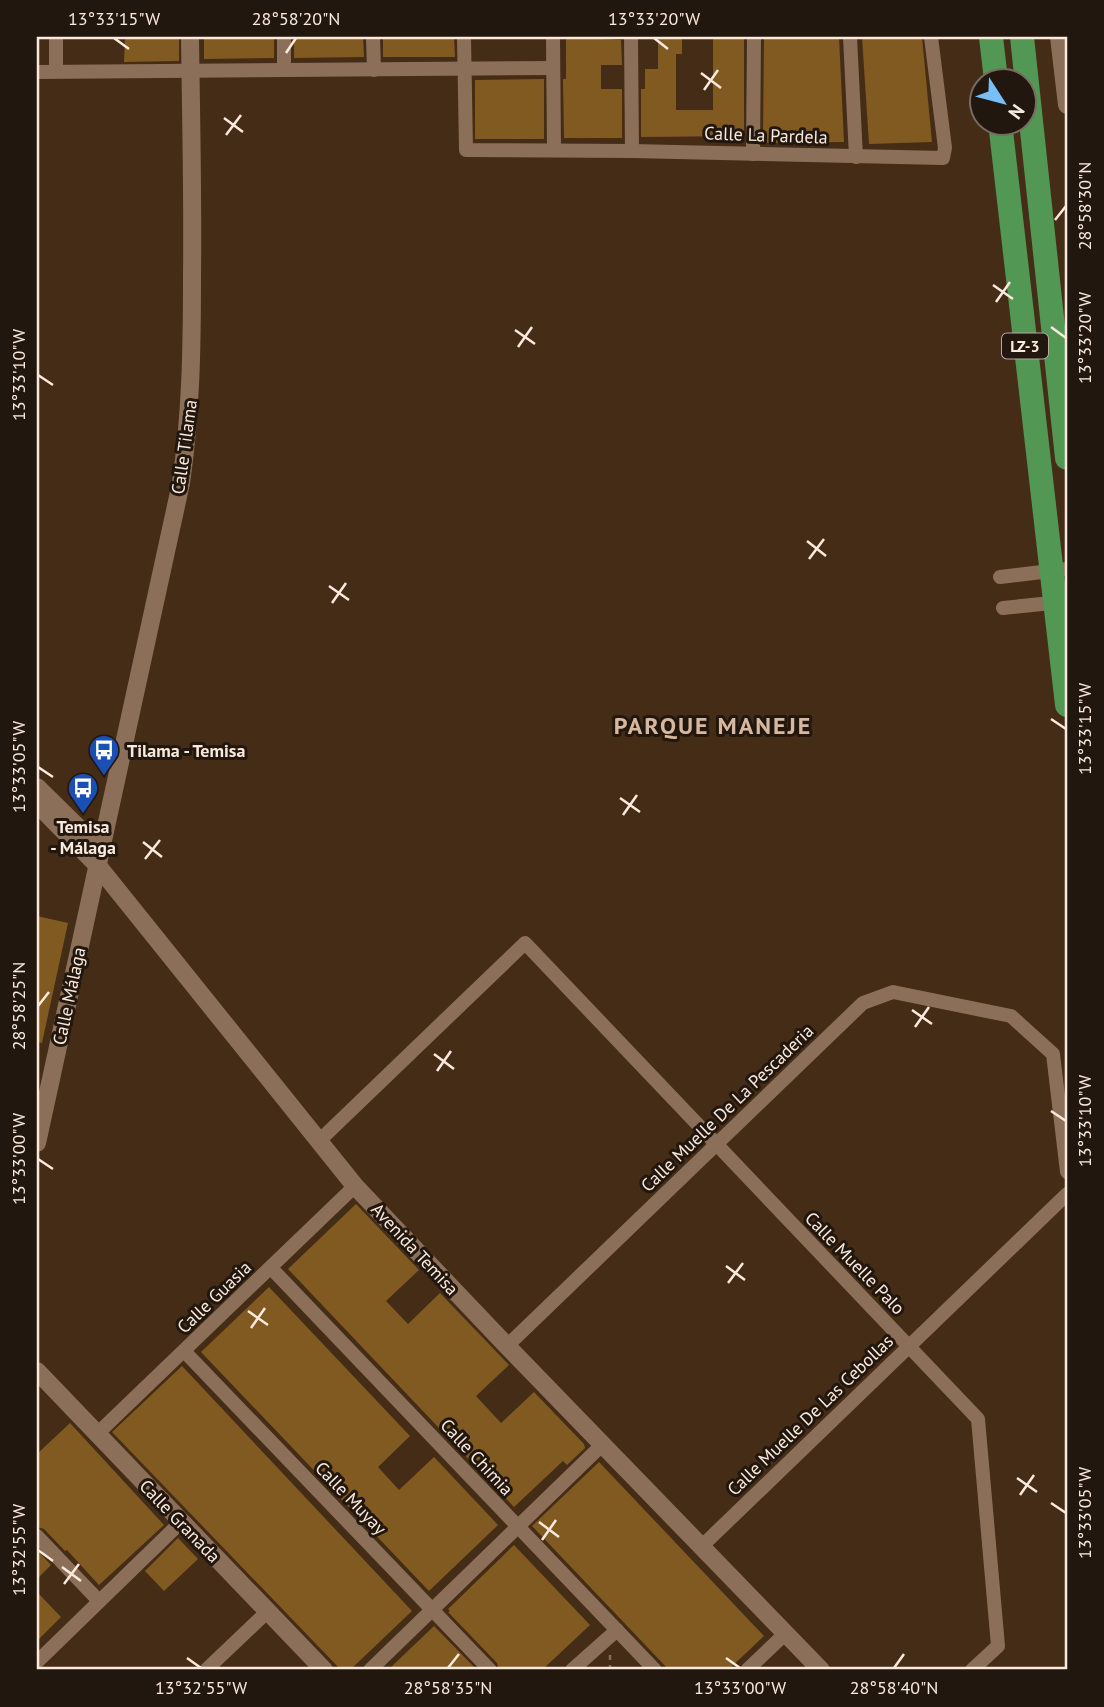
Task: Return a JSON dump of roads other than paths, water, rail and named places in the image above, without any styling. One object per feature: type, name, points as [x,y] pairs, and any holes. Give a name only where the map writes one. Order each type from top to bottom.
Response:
[{"type":"highway","points":[[991,37],[994,66]]},
{"type":"highway","name":"LZ-3","points":[[1022,37],[1067,458]]},
{"type":"highway","name":"LZ-3","points":[[1002,136],[1067,705]]},
{"type":"street","points":[[56,37],[56,71]]},
{"type":"street","name":"Calle Tilama","points":[[99,857],[178,496],[189,430],[193,233],[190,37]]},
{"type":"street","points":[[284,37],[284,70]]},
{"type":"street","points":[[373,37],[374,70]]},
{"type":"street","points":[[464,37],[464,69]]},
{"type":"street","points":[[553,37],[554,150]]},
{"type":"street","points":[[632,37],[632,151]]},
{"type":"street","points":[[753,154],[754,37]]},
{"type":"street","points":[[850,37],[856,157]]},
{"type":"street","name":"Calle La Pardela","points":[[464,69],[466,150],[943,158],[945,148],[931,37]]},
{"type":"street","points":[[1059,37],[1067,105]]},
{"type":"street","points":[[37,72],[553,68]]},
{"type":"street","points":[[1000,577],[1067,569]]},
{"type":"street","points":[[1003,608],[1067,602]]},
{"type":"street","name":"Avenida Temisa","points":[[37,787],[99,857],[355,1186],[821,1670]]},
{"type":"street","name":"Avenida Temisa","points":[[37,804],[99,857]]},
{"type":"street","name":"Calle Málaga","points":[[37,1143],[99,857]]},
{"type":"street","name":"Calle Muelle Palo","points":[[319,1141],[525,943],[978,1419],[998,1646],[972,1670]]},
{"type":"street","name":"Calle Muelle De La Pescaderia","points":[[507,1346],[863,1003],[892,992],[1011,1016],[1053,1054],[1067,1172]]},
{"type":"street","name":"Calle Guasia","points":[[97,1434],[355,1186]]},
{"type":"street","name":"Calle Muelle De Las Cebollas","points":[[701,1547],[1067,1194]]},
{"type":"street","name":"Calle Chimia","points":[[271,1268],[656,1670]]},
{"type":"street","name":"Calle Muyay","points":[[185,1352],[490,1670]]},
{"type":"street","name":"Calle Granada","points":[[37,1371],[324,1670]]},
{"type":"street","points":[[370,1670],[602,1444]]},
{"type":"street","points":[[37,1662],[181,1522]]},
{"type":"street","points":[[37,1536],[99,1601]]},
{"type":"street","points":[[206,1670],[268,1611]]},
{"type":"street","points":[[572,1670],[617,1630]]},
{"type":"street","points":[[747,1670],[786,1633]]},
{"type":"place","name":"Tilama - Temisa","points":[[104,777]]},
{"type":"place","name":"Temisa - Málaga","points":[[83,815]]},
{"type":"district","name":"PARQUE MANEJE","points":[[713,725]]}]
